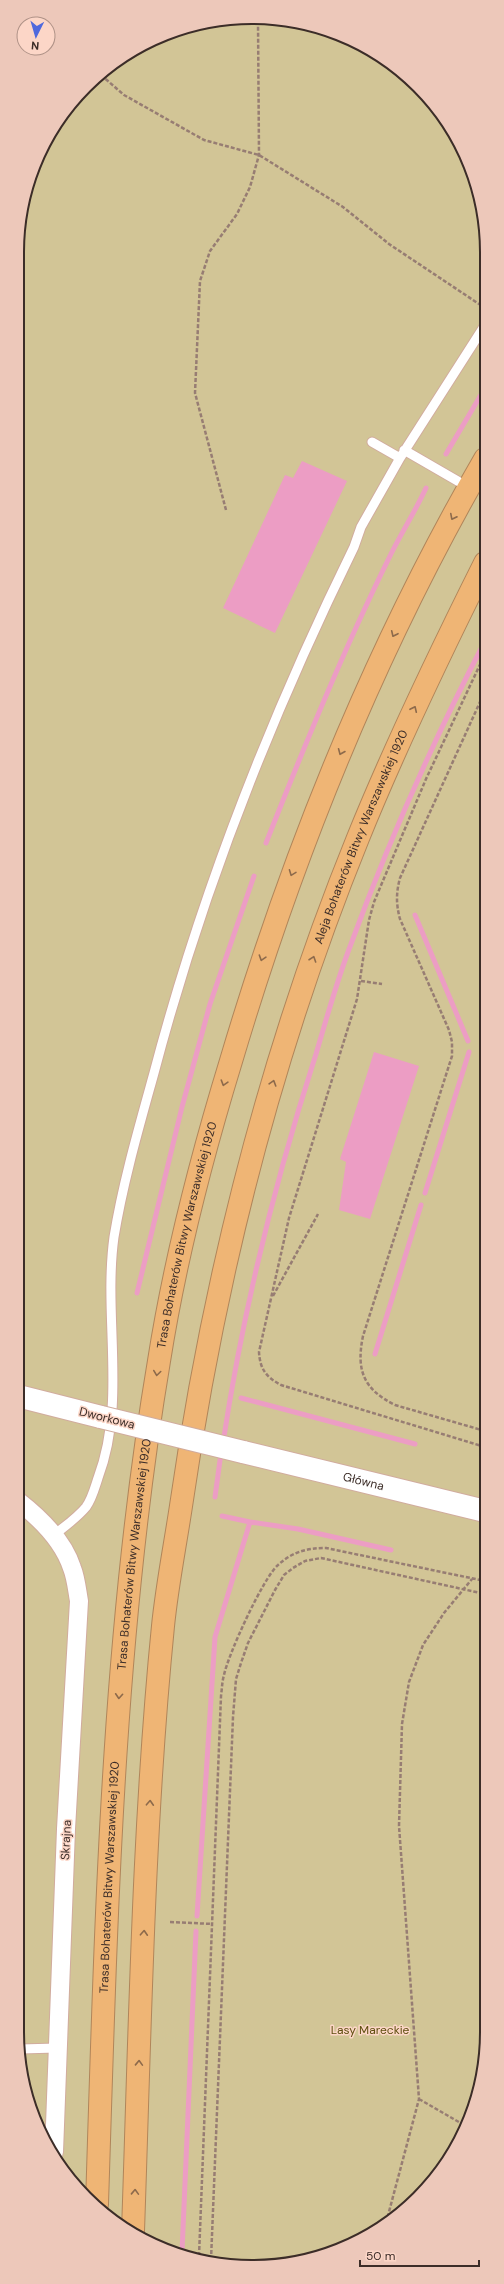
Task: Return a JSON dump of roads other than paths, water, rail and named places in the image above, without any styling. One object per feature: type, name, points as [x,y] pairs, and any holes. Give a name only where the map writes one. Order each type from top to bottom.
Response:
[{"type":"highway","points":[[468,487],[480,467]]},
{"type":"highway","name":"Trasa Bohaterów Bitwy Warszawskiej 1920","points":[[97,2199],[112,1809],[123,1639],[136,1522],[158,1361],[176,1271],[217,1106],[274,921],[312,823],[366,694],[410,600],[468,487]]},
{"type":"highway","name":"Aleja Bohaterów Bitwy Warszawskiej 1920","points":[[133,2226],[142,1971],[151,1776],[164,1623],[202,1371],[262,1120],[319,940],[356,842],[394,753],[442,649],[480,573]]},
{"type":"street","name":"Dworkowa","points":[[24,1397],[243,1452]]},
{"type":"street","name":"Główna","points":[[243,1452],[480,1511]]},
{"type":"street","points":[[24,1506],[54,1535]]},
{"type":"street","name":"Skrajna","points":[[54,1535],[72,1567],[79,1601],[57,2048],[54,2145]]},
{"type":"lane","points":[[54,1535],[74,1519],[87,1505],[102,1467],[114,1404],[111,1336],[112,1267],[120,1208],[171,1007],[203,907],[231,827],[296,669],[354,547],[361,527],[402,454],[480,333]]},
{"type":"lane","points":[[372,442],[402,454],[468,487]]},
{"type":"lane","points":[[24,2049],[57,2048]]},
{"type":"waterway","points":[[446,454],[480,396]]},
{"type":"waterway","points":[[266,843],[309,735],[356,628],[393,549],[426,488]]},
{"type":"waterway","points":[[223,1443],[240,1344],[262,1246],[287,1150],[337,985],[366,905],[413,790],[480,651]]},
{"type":"waterway","points":[[137,1293],[182,1107],[210,1004],[254,876]]},
{"type":"waterway","points":[[415,915],[468,1041]]},
{"type":"waterway","points":[[425,1193],[469,1052]]},
{"type":"waterway","points":[[375,1354],[421,1205]]},
{"type":"waterway","points":[[241,1398],[415,1444]]},
{"type":"waterway","points":[[215,1497],[221,1453]]},
{"type":"waterway","points":[[197,1916],[215,1637],[250,1522],[222,1516]]},
{"type":"waterway","points":[[250,1522],[298,1529],[391,1550]]},
{"type":"waterway","points":[[182,2249],[196,1931]]},
{"type":"park label","name":"Lasy Mareckie","points":[[370,2030]]}]
